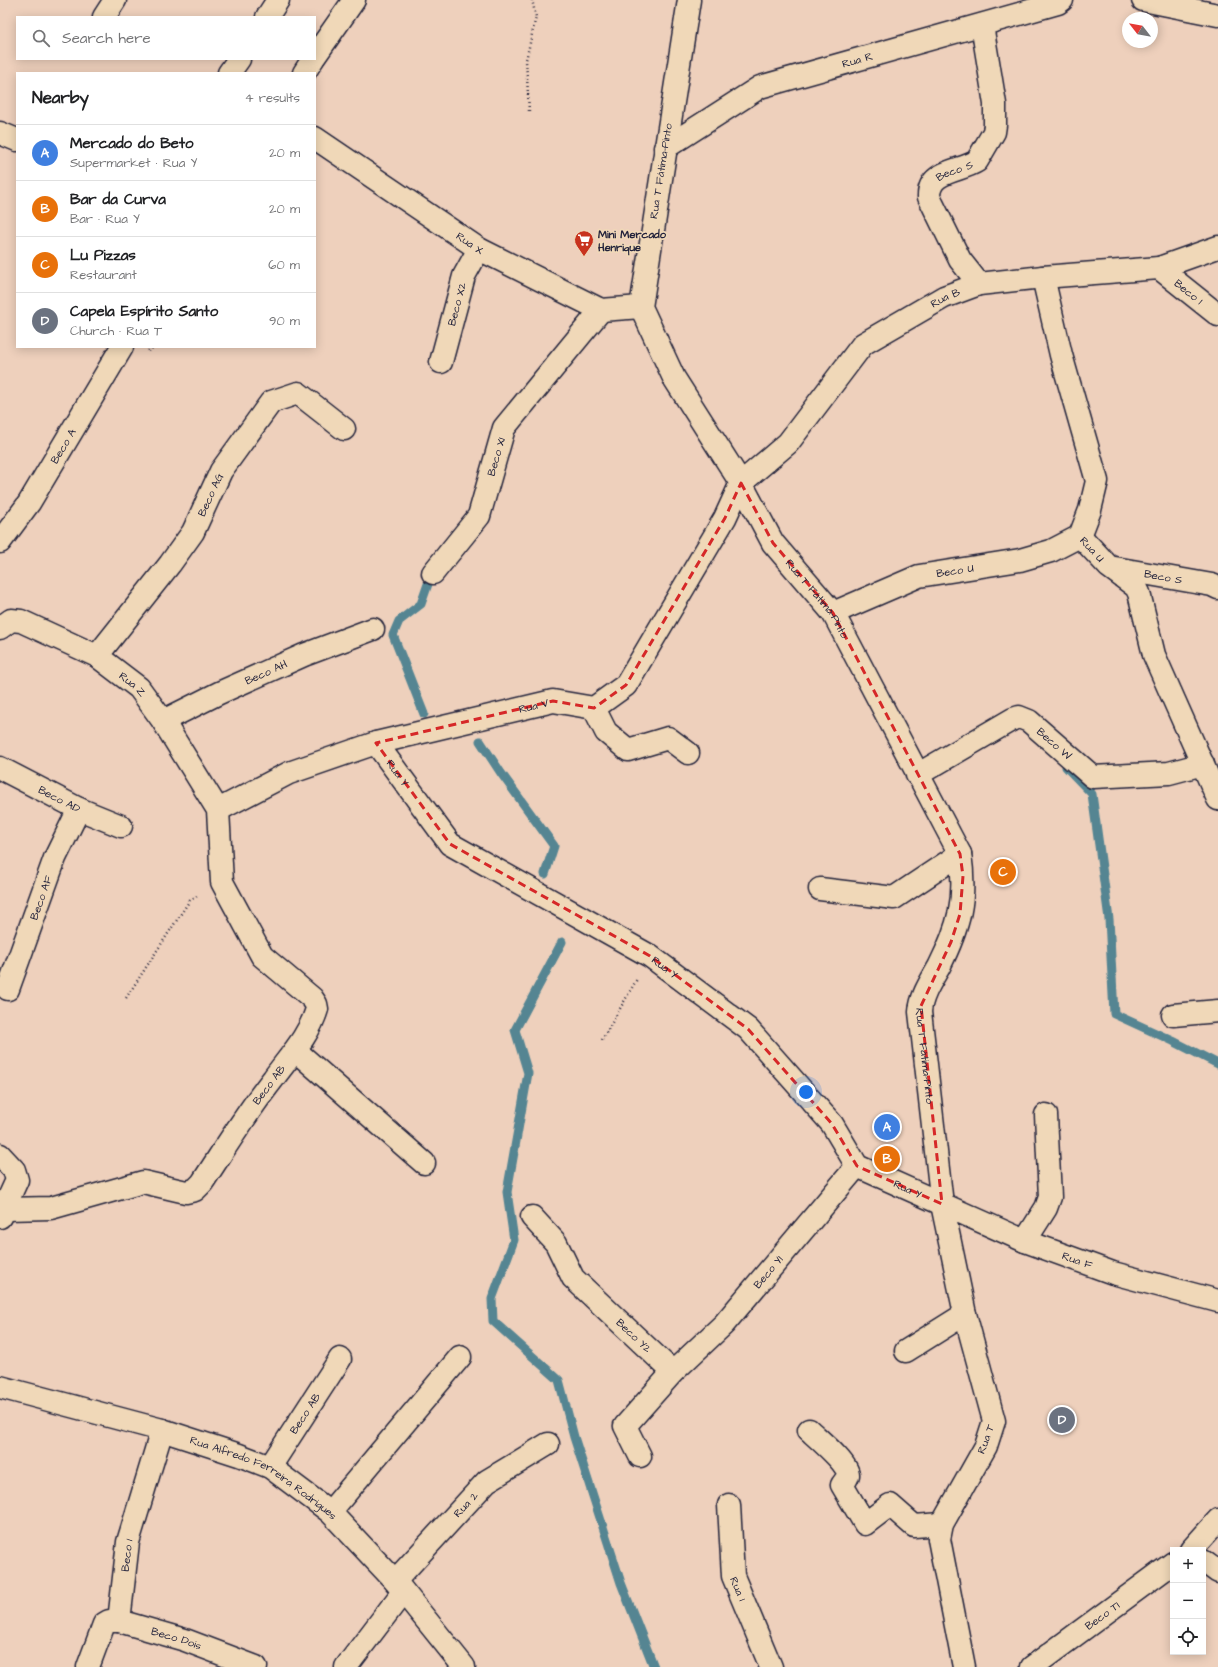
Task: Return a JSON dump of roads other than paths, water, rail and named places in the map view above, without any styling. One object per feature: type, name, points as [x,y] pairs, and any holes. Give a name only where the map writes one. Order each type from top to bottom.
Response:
[{"type":"street","points":[[105,16],[115,0]]},
{"type":"street","points":[[268,16],[278,0]]},
{"type":"street","points":[[316,55],[354,0]]},
{"type":"street","name":"Rua T Fátima-Pinto","points":[[689,0],[641,307],[674,378],[741,483],[773,542],[833,613],[917,775],[960,854],[963,876],[960,914],[951,942],[922,999],[920,1006],[942,1204]]},
{"type":"street","name":"Rua R","points":[[665,148],[760,87],[982,25],[1058,3],[1062,0]]},
{"type":"street","points":[[1144,0],[1218,15]]},
{"type":"street","name":"Beco S","points":[[979,284],[960,260],[929,197],[929,190],[936,178],[977,161],[994,132],[995,104],[982,25]]},
{"type":"street","points":[[230,72],[238,60]]},
{"type":"street","points":[[305,72],[312,60]]},
{"type":"street","points":[[0,133],[16,140]]},
{"type":"street","name":"Rua X","points":[[316,139],[479,249],[601,310]]},
{"type":"street","name":"Rua B","points":[[741,483],[788,443],[864,344],[944,297],[979,284],[1043,277],[1159,268],[1218,247]]},
{"type":"street","name":"Beco X2","points":[[441,362],[464,276],[479,249]]},
{"type":"street","name":"Beco 1","points":[[1159,268],[1218,315]]},
{"type":"street","name":"Rua U","points":[[1043,277],[1061,355],[1096,481],[1090,510],[1080,536],[1109,567],[1136,587],[1139,593],[1154,655],[1218,799]]},
{"type":"street","points":[[601,310],[641,307]]},
{"type":"street","name":"Beco X1","points":[[433,573],[479,516],[504,428],[601,310]]},
{"type":"street","name":"Beco A","points":[[0,542],[29,503],[121,348]]},
{"type":"street","name":"Beco AG","points":[[97,656],[170,564],[193,532],[221,471],[271,402],[298,393],[344,429]]},
{"type":"street","points":[[688,752],[668,738],[628,750],[606,732],[594,708],[626,685],[725,518],[741,483]]},
{"type":"street","name":"Beco U","points":[[833,613],[919,576],[1020,560],[1051,551],[1080,536]]},
{"type":"street","name":"Beco S","points":[[1109,567],[1212,585],[1218,588]]},
{"type":"street","name":"Rua Z","points":[[0,628],[11,620],[16,620],[97,656],[139,688],[163,721],[218,810]]},
{"type":"street","name":"Beco AH","points":[[163,721],[219,693],[304,655],[373,630]]},
{"type":"street","name":"Rua V","points":[[218,810],[289,773],[376,743],[553,702],[594,708]]},
{"type":"street","name":"Beco W","points":[[917,775],[1013,719],[1019,718],[1029,721],[1092,777],[1169,773],[1203,764]]},
{"type":"street","name":"Rua Y","points":[[376,743],[450,844],[650,956],[748,1029],[832,1124],[857,1166],[942,1204]]},
{"type":"street","name":"Beco AD","points":[[0,768],[79,809],[121,826]]},
{"type":"street","name":"Beco AF","points":[[8,989],[55,858],[79,809]]},
{"type":"street","name":"Beco AB","points":[[2,1213],[51,1208],[143,1182],[186,1192],[195,1190],[202,1183],[239,1126],[273,1078],[296,1051],[315,1016],[317,1009],[312,998],[262,956],[222,882],[218,810]]},
{"type":"street","points":[[820,889],[894,898],[960,854]]},
{"type":"street","points":[[1173,1015],[1218,1011]]},
{"type":"street","points":[[296,1051],[424,1163]]},
{"type":"street","points":[[1025,1241],[1046,1208],[1050,1197],[1046,1115]]},
{"type":"street","points":[[0,1155],[14,1170],[17,1180],[2,1213]]},
{"type":"street","name":"Beco Y1","points":[[673,1372],[724,1324],[857,1166]]},
{"type":"street","name":"Rua F","points":[[942,1204],[1025,1241],[1113,1273],[1218,1301]]},
{"type":"street","name":"Rua T","points":[[942,1204],[965,1314],[994,1421],[986,1446],[942,1524],[939,1539],[964,1667]]},
{"type":"street","name":"Beco Y2","points":[[532,1216],[556,1243],[573,1278],[673,1372]]},
{"type":"street","points":[[906,1351],[965,1314]]},
{"type":"street","points":[[330,1512],[460,1357]]},
{"type":"street","name":"Beco AB","points":[[270,1467],[340,1359]]},
{"type":"street","points":[[640,1456],[625,1426],[673,1372]]},
{"type":"street","name":"Rua Alfredo Ferreira Rodrigues","points":[[0,1387],[162,1430],[270,1467],[330,1512],[399,1586],[464,1667]]},
{"type":"street","name":"Beco 1","points":[[119,1621],[128,1542],[162,1430]]},
{"type":"street","points":[[809,1430],[839,1459],[848,1472],[848,1475],[842,1485],[865,1524],[890,1505],[914,1526],[942,1524]]},
{"type":"street","name":"Rua 2","points":[[346,1667],[399,1586],[487,1481],[548,1444]]},
{"type":"street","name":"Rua 1","points":[[728,1505],[733,1576],[771,1667]]},
{"type":"street","points":[[1194,1547],[1218,1520]]},
{"type":"street","points":[[1206,1563],[1218,1572]]},
{"type":"street","name":"Beco T1","points":[[1032,1667],[1170,1566]]},
{"type":"street","points":[[88,1667],[104,1624],[109,1621],[119,1621]]},
{"type":"street","name":"Beco Dois","points":[[119,1621],[185,1640],[256,1667]]},
{"type":"waterway","points":[[424,714],[393,635],[399,621],[421,604],[428,584]]},
{"type":"waterway","points":[[480,741],[501,773],[554,846],[545,874]]},
{"type":"waterway","points":[[1066,767],[1092,794],[1109,919],[1114,1014],[1173,1041],[1218,1064]]},
{"type":"waterway","points":[[562,942],[515,1030],[528,1073],[507,1192],[514,1240],[492,1299],[493,1321],[559,1380],[574,1437],[621,1583],[654,1667]]},
{"type":"place","name":"Mini Mercado Henrique","points":[[584,257]]},
{"type":"place","name":"Lu Pizzas","points":[[1003,872]]},
{"type":"place","name":"Mercado do Beto","points":[[887,1127]]},
{"type":"place","name":"Bar da Curva","points":[[887,1159]]},
{"type":"place","name":"Capela Espírito Santo","points":[[1062,1420]]}]
